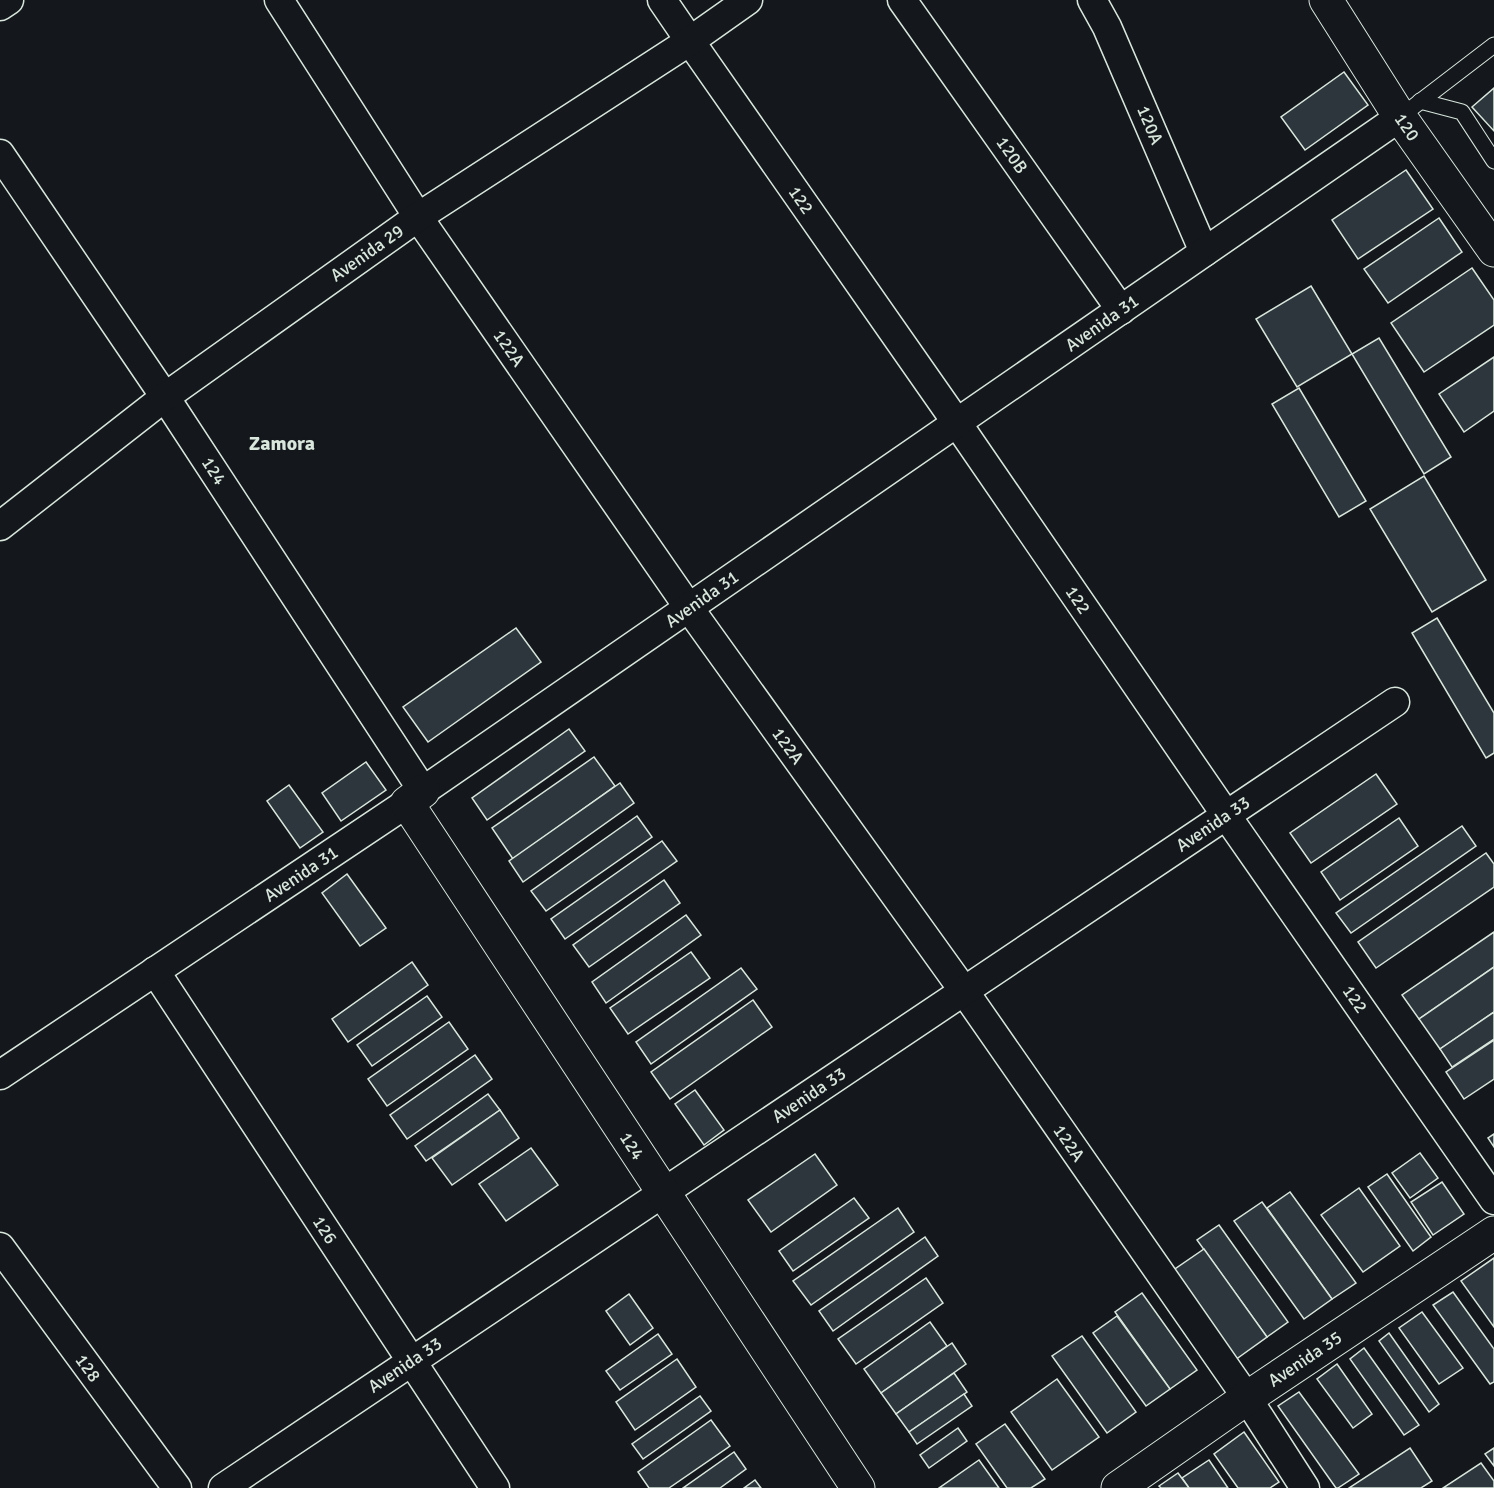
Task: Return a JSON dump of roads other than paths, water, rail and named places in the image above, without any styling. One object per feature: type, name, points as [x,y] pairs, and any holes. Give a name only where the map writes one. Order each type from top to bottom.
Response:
[{"type":"street","points":[[0,6],[9,0]]},
{"type":"street","name":"122A","points":[[279,0],[418,217],[689,608],[963,992],[1246,1398],[1305,1488]]},
{"type":"street","name":"122","points":[[662,0],[1494,1200]]},
{"type":"street","name":"Avenida 29","points":[[0,526],[165,397],[418,217],[690,41],[747,0]]},
{"type":"street","name":"120B","points":[[902,0],[1121,309]]},
{"type":"street","name":"120A","points":[[1092,0],[1107,27],[1204,252]]},
{"type":"street","name":"120","points":[[1326,0],[1410,109],[1494,250]]},
{"type":"street","name":"Avenida 31","points":[[0,1075],[415,797],[1410,109]]},
{"type":"street","name":"124","points":[[0,154],[165,397],[663,1193],[858,1488]]},
{"type":"street","name":"Avenida 33","points":[[223,1488],[1395,702]]},
{"type":"street","name":"126","points":[[155,971],[495,1488]]},
{"type":"street","name":"Avenida 35","points":[[1118,1488],[1246,1398],[1494,1233]]},
{"type":"street","name":"128","points":[[0,1247],[177,1488]]},
{"type":"lane","points":[[1410,109],[1494,45]]},
{"type":"lane","points":[[1410,109],[1462,112],[1494,160]]},
{"type":"district","name":"Zamora","points":[[282,443]]}]
